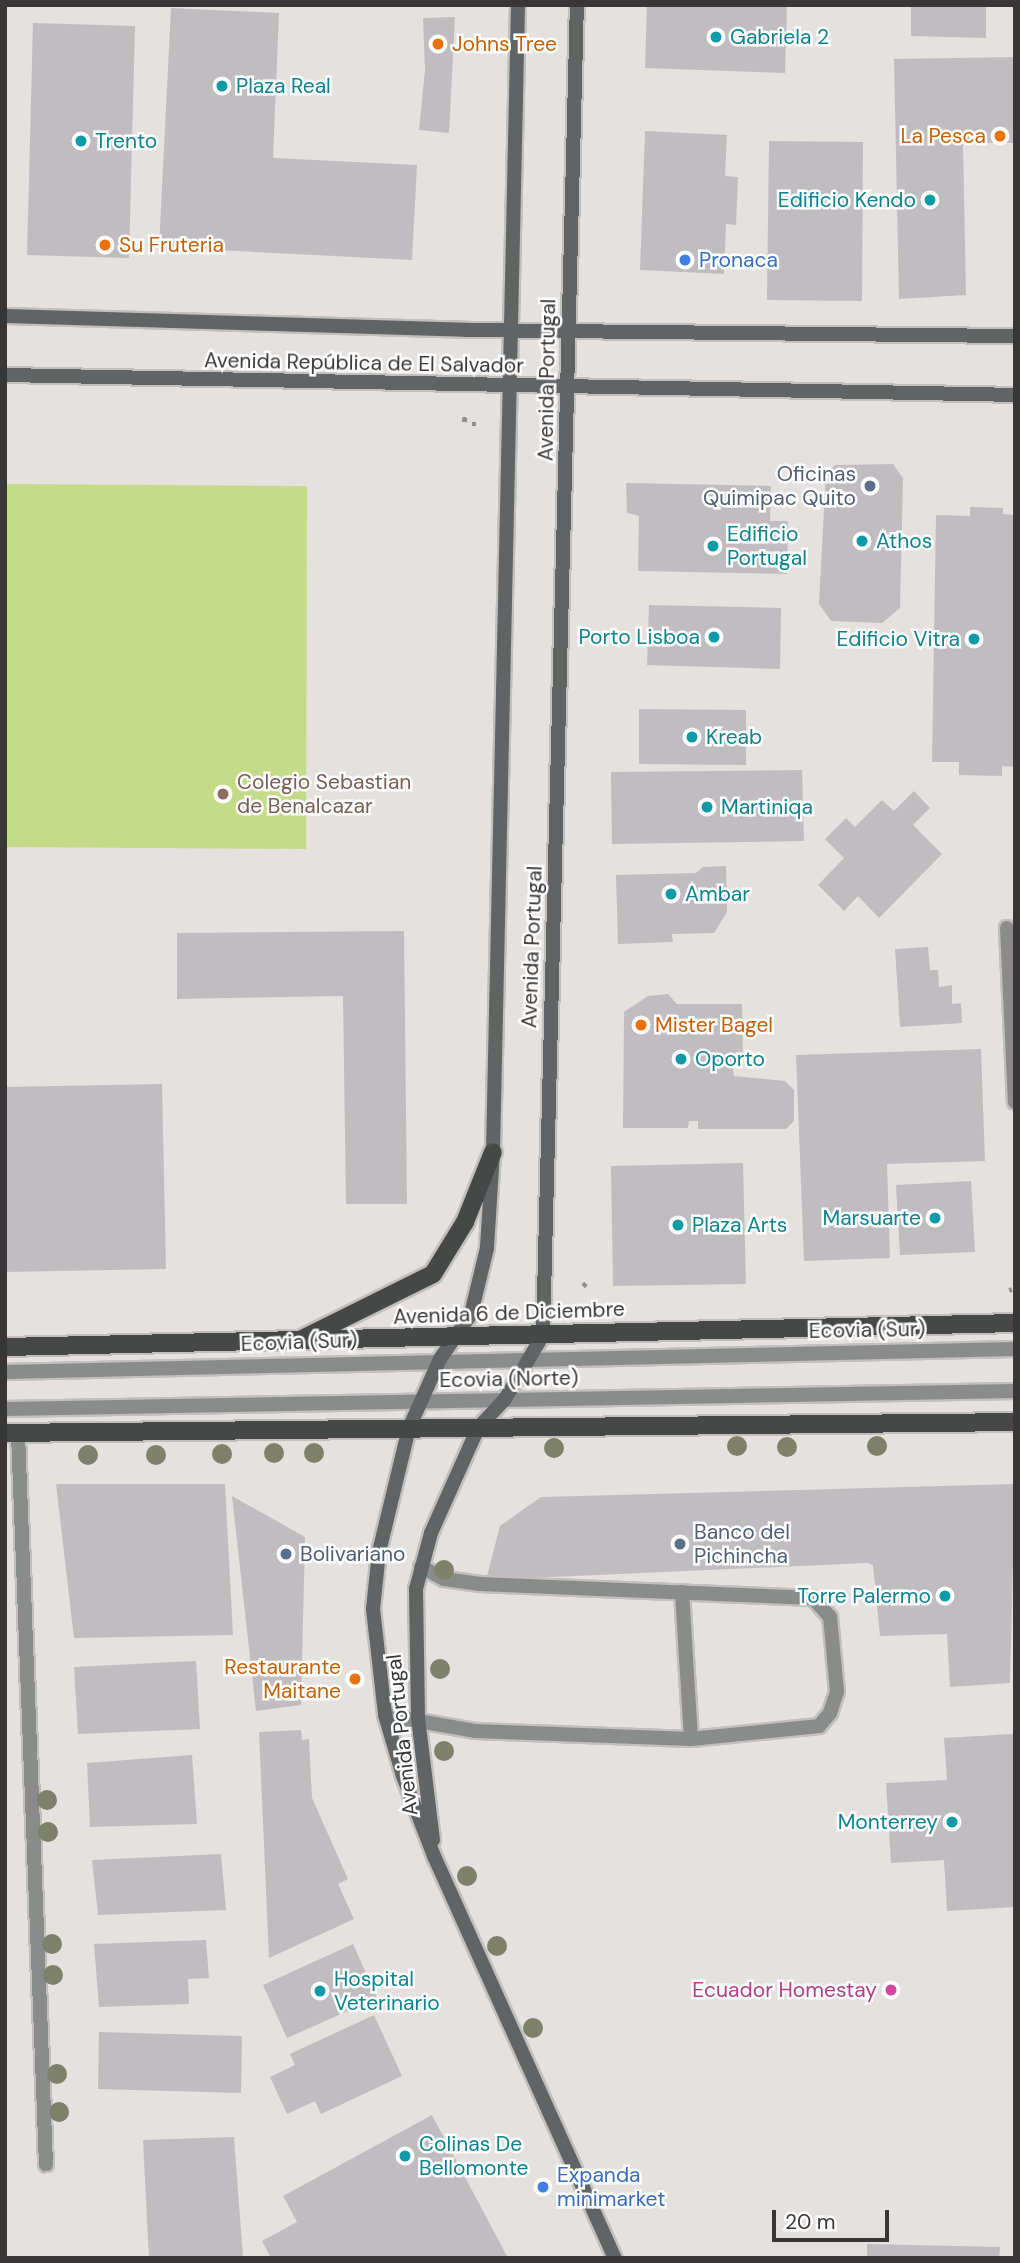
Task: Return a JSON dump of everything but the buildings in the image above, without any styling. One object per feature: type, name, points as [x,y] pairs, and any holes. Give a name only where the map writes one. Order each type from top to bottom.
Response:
[{"type":"main road","name":"Avenida Portugal","points":[[518,5],[493,1152],[483,1273],[471,1314],[440,1359],[409,1429],[374,1580],[373,1609],[385,1714],[435,1856],[615,2258]]},
{"type":"main road","name":"Avenida Portugal","points":[[435,1856],[418,1717],[414,1650],[421,1567],[431,1533],[478,1428],[505,1399],[543,1335],[577,5]]},
{"type":"main road","name":"Avenida República de El Salvador","points":[[5,316],[511,331],[1015,336]]},
{"type":"main road","name":"Avenida República de El Salvador","points":[[5,374],[509,388],[1015,395]]},
{"type":"main road","points":[[294,1343],[433,1274],[465,1222],[493,1152]]},
{"type":"main road","name":"Avenida 6 de Diciembre","points":[[5,1347],[294,1343],[1015,1323]]},
{"type":"main road","points":[[12,1433],[1015,1422]]},
{"type":"street","points":[[1007,928],[1015,1102]]},
{"type":"street","name":"Ecovia (Sur)","points":[[5,1372],[440,1359],[1015,1349]]},
{"type":"street","name":"Ecovia (Norte)","points":[[5,1409],[1015,1391]]},
{"type":"street","points":[[12,1433],[46,2164]]},
{"type":"street","points":[[385,1714],[418,1717],[475,1731],[691,1739],[818,1726],[830,1713],[837,1692],[830,1617],[813,1598],[480,1584],[444,1579],[421,1567]]},
{"type":"street","points":[[682,1592],[691,1739]]},
{"type":"green space","points":[[5,484],[307,486],[306,849],[5,847]]},
{"type":"place","name":"Gabriela 2","points":[[716,37]]},
{"type":"place","name":"Johns Tree","points":[[438,44]]},
{"type":"place","name":"Plaza Real","points":[[222,86]]},
{"type":"place","name":"La Pesca","points":[[1000,136]]},
{"type":"place","name":"Trento","points":[[81,141]]},
{"type":"place","name":"Edificio Kendo","points":[[930,200]]},
{"type":"place","name":"Su Fruteria","points":[[105,245]]},
{"type":"place","name":"Pronaca","points":[[685,260]]},
{"type":"place","name":"Oficinas Quimipac Quito","points":[[870,486]]},
{"type":"place","name":"Athos","points":[[862,541]]},
{"type":"place","name":"Edificio Portugal","points":[[713,546]]},
{"type":"place","name":"Porto Lisboa","points":[[714,637]]},
{"type":"place","name":"Edificio Vitra","points":[[974,639]]},
{"type":"place","name":"Kreab","points":[[692,737]]},
{"type":"place","name":"Colegio Sebastian de Benalcazar","points":[[223,794]]},
{"type":"place","name":"Martiniqa","points":[[707,807]]},
{"type":"place","name":"Ambar","points":[[671,894]]},
{"type":"place","name":"Mister Bagel","points":[[641,1025]]},
{"type":"place","name":"Oporto","points":[[681,1059]]},
{"type":"place","name":"Marsuarte","points":[[935,1218]]},
{"type":"place","name":"Plaza Arts","points":[[678,1225]]},
{"type":"place","name":"Banco del Pichincha","points":[[680,1544]]},
{"type":"place","name":"Bolivariano","points":[[286,1554]]},
{"type":"place","name":"Torre Palermo","points":[[945,1596]]},
{"type":"place","name":"Restaurante Maitane","points":[[355,1679]]},
{"type":"place","name":"Monterrey","points":[[952,1822]]},
{"type":"place","name":"Ecuador Homestay","points":[[891,1990]]},
{"type":"place","name":"Hospital Veterinario","points":[[320,1991]]},
{"type":"place","name":"Colinas De Bellomonte","points":[[405,2156]]},
{"type":"place","name":"Expanda minimarket","points":[[543,2187]]}]
